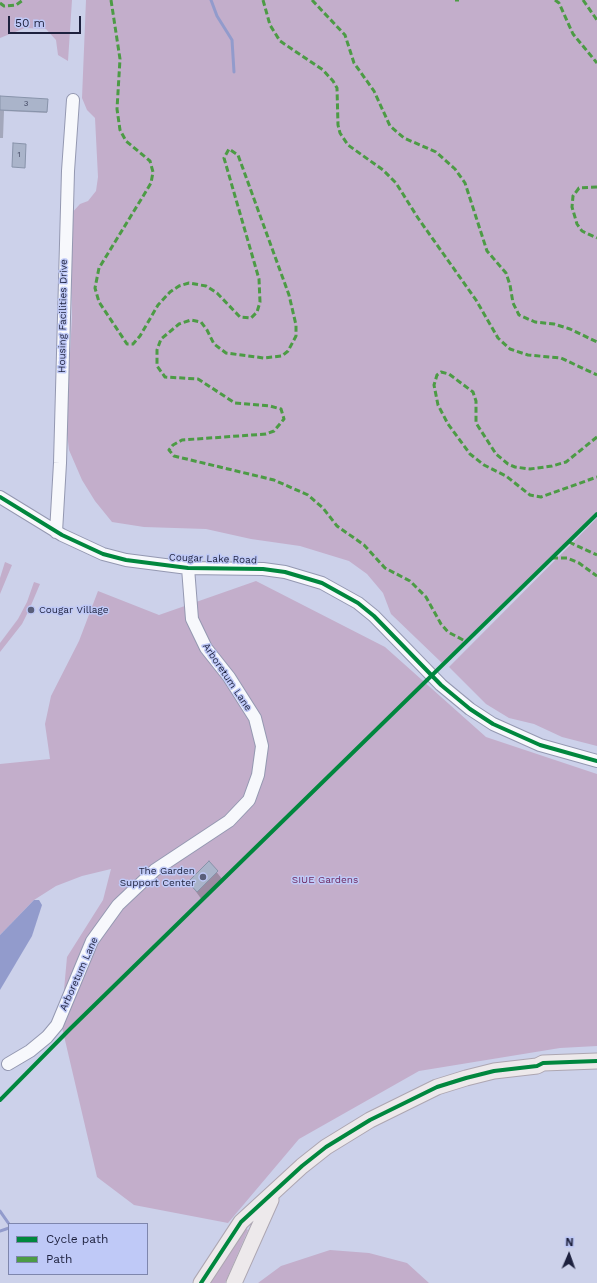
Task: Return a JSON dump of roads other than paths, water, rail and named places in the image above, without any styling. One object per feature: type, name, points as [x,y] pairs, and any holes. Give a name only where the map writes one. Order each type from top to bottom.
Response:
[{"type":"main road","points":[[201,1283],[241,1222],[302,1166],[326,1147],[370,1120],[437,1087],[466,1078],[494,1071],[537,1066],[543,1063],[597,1061]]},
{"type":"main road","points":[[543,1063],[597,1068]]},
{"type":"main road","points":[[234,1283],[263,1215],[275,1192]]},
{"type":"street","name":"Housing Facilities Drive","points":[[56,532],[60,463],[68,171],[73,100]]},
{"type":"street","name":"Cougar Lake Road","points":[[0,497],[56,532],[84,546],[126,560],[188,568],[263,569],[286,572],[322,583],[358,603],[374,616],[441,685],[470,710],[498,727],[540,745],[597,761]]},
{"type":"street","name":"Arboretum Lane","points":[[8,1064],[30,1051],[47,1037],[57,1025],[92,941],[118,905],[155,870],[229,821],[249,800],[256,781],[262,746],[255,718],[229,677],[206,648],[192,620],[188,568]]},
{"type":"water","points":[[34,900],[39,900],[42,905],[32,936],[0,990],[0,935]]},
{"type":"waterway","points":[[211,0],[217,16],[232,40],[234,72]]},
{"type":"waterway","points":[[0,1211],[8,1223]]},
{"type":"waterway","points":[[0,1231],[8,1228]]},
{"type":"place","name":"Cougar Village","points":[[31,610]]},
{"type":"place","name":"The Garden Support Center","points":[[203,877]]},
{"type":"park label","name":"SIUE Gardens","points":[[325,880]]}]
